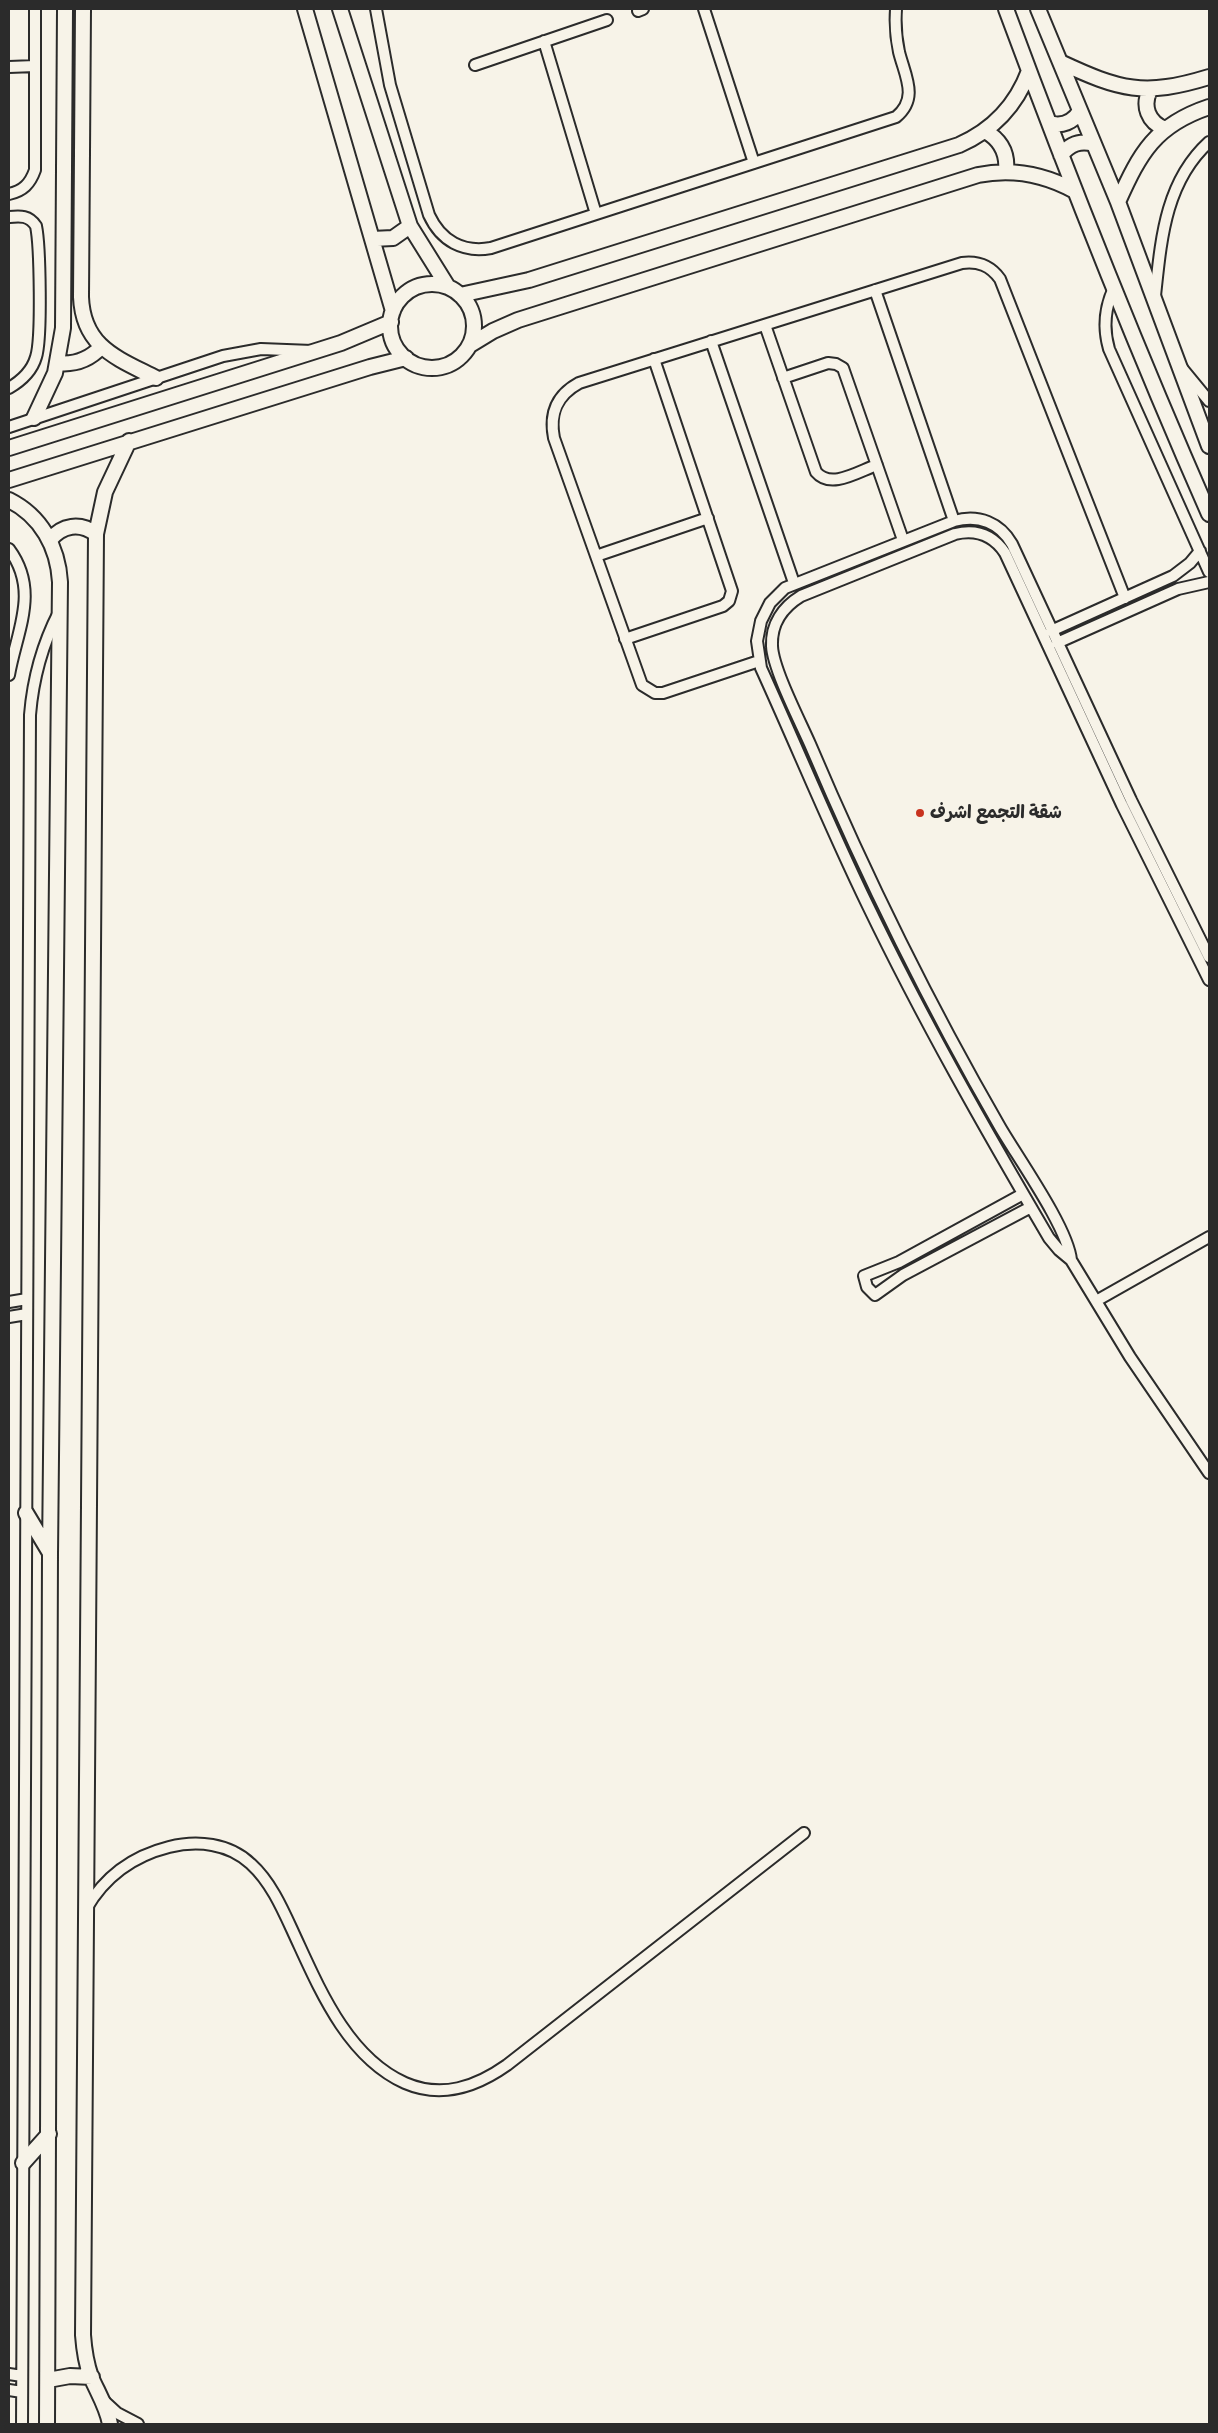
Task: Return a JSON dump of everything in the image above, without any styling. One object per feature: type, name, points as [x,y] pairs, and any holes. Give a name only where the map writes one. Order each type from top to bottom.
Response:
[{"type":"street","points":[[9,194],[18,192],[31,181],[34,170],[35,9]]},
{"type":"street","points":[[34,418],[49,389],[57,364],[63,328],[65,9]]},
{"type":"street","points":[[83,9],[81,297],[86,324],[101,347],[117,358],[156,378]]},
{"type":"street","points":[[305,9],[372,240],[392,317],[394,342],[406,358],[424,367],[444,366],[462,356],[470,345],[474,332],[474,318],[469,305],[454,291],[410,226],[340,9]]},
{"type":"street","points":[[376,9],[390,85],[429,215],[441,235],[460,247],[483,250],[891,120],[907,104],[910,86],[897,40],[896,9]]},
{"type":"street","points":[[704,9],[754,163]]},
{"type":"street","points":[[1006,9],[1075,192],[1209,514]]},
{"type":"street","points":[[1038,9],[1155,296],[1209,446]]},
{"type":"street","points":[[475,65],[607,20]]},
{"type":"street","points":[[544,42],[596,214]]},
{"type":"street","points":[[1060,62],[1106,82],[1127,88],[1150,90],[1173,87],[1209,77]]},
{"type":"street","points":[[9,67],[35,66]]},
{"type":"street","points":[[9,448],[358,337],[392,317],[406,293],[419,286],[434,284],[454,291],[529,280],[950,148],[985,131],[1009,109],[1021,91],[1029,71]]},
{"type":"street","points":[[1150,90],[1146,100],[1149,116],[1156,124],[1165,129]]},
{"type":"street","points":[[1118,202],[1140,157],[1165,129],[1181,118],[1209,107]]},
{"type":"street","points":[[1049,123],[1064,124],[1074,119],[1080,111]]},
{"type":"street","points":[[985,131],[995,138],[1003,148],[1006,159],[1006,172]]},
{"type":"street","points":[[1155,296],[1162,232],[1168,206],[1188,167],[1209,142]]},
{"type":"street","points":[[1061,155],[1068,147],[1078,143],[1094,144]]},
{"type":"street","points":[[470,345],[505,325],[540,313],[969,177],[1006,172],[1042,177],[1075,192]]},
{"type":"street","points":[[9,217],[23,216],[33,221],[36,226],[38,339],[36,359],[31,368],[18,382],[9,388]]},
{"type":"street","points":[[372,240],[393,238],[410,226]]},
{"type":"street","points":[[759,661],[670,692],[655,693],[642,685],[554,438],[552,419],[554,410],[563,393],[579,382],[962,263],[979,263],[994,272],[1000,279],[1125,598]]},
{"type":"street","points":[[1114,288],[1105,314],[1105,332],[1109,349],[1209,572]]},
{"type":"street","points":[[875,290],[954,521]]},
{"type":"street","points":[[764,325],[813,468],[819,476],[827,480],[837,480],[877,465]]},
{"type":"street","points":[[711,342],[794,583]]},
{"type":"street","points":[[57,364],[78,362],[91,356],[101,347]]},
{"type":"street","points":[[9,427],[223,356],[248,351],[287,348],[313,351]]},
{"type":"street","points":[[9,480],[370,367],[406,358]]},
{"type":"street","points":[[625,639],[723,606],[729,601],[732,587],[654,359]]},
{"type":"street","points":[[783,378],[828,363],[836,364],[843,368],[904,540]]},
{"type":"street","points":[[1180,366],[1209,401]]},
{"type":"street","points":[[110,2424],[103,2400],[92,2377],[86,2357],[83,2335],[96,534],[104,492],[128,442]]},
{"type":"street","points":[[9,500],[34,518],[50,540],[60,571],[50,1553],[50,2134],[47,2424]]},
{"type":"street","points":[[596,556],[708,518]]},
{"type":"street","points":[[1209,977],[1122,804],[1012,544],[1004,532],[984,520],[969,518],[954,521],[794,583],[777,595],[763,616],[757,641],[759,661],[840,848],[891,953],[988,1135],[1053,1244],[1071,1260],[1161,1404],[1209,1473]]},
{"type":"street","points":[[50,540],[58,532],[68,527],[80,526],[96,534]]},
{"type":"street","points":[[1071,1260],[1066,1238],[1000,1127],[903,946],[853,842],[796,712],[775,661],[772,644],[774,627],[788,606],[801,596],[955,534],[977,532],[990,538],[1001,547],[1047,629],[1057,643],[1131,800],[1209,957]]},
{"type":"street","points":[[9,549],[22,572],[26,599],[9,675]]},
{"type":"street","points":[[1047,629],[1125,598],[1178,573],[1200,551]]},
{"type":"street","points":[[1178,573],[1185,586]]},
{"type":"street","points":[[1057,643],[1185,586],[1209,582]]},
{"type":"street","points":[[1145,589],[1151,601]]},
{"type":"street","points":[[22,2424],[30,715],[36,671],[47,636],[60,609]]},
{"type":"street","points":[[783,717],[796,712]]},
{"type":"street","points":[[891,953],[903,946]]},
{"type":"street","points":[[988,1135],[1000,1127]]},
{"type":"street","points":[[1023,1194],[899,1262],[864,1276],[867,1287],[875,1295],[896,1279],[1030,1206]]},
{"type":"street","points":[[1096,1301],[1209,1237]]},
{"type":"street","points":[[9,1302],[27,1299]]},
{"type":"street","points":[[9,1317],[27,1314]]},
{"type":"street","points":[[26,1512],[50,1553]]},
{"type":"street","points":[[86,1909],[108,1879],[122,1868],[147,1854],[174,1846],[198,1844],[217,1846],[236,1853],[252,1864],[272,1892],[322,1992],[342,2025],[358,2046],[384,2070],[400,2081],[431,2091],[451,2090],[480,2081],[508,2065],[804,1833]]},
{"type":"street","points":[[23,2163],[50,2134]]},
{"type":"street","points":[[9,2374],[22,2376]]},
{"type":"street","points":[[48,2380],[70,2376],[92,2377]]},
{"type":"street","points":[[9,2390],[22,2392]]},
{"type":"street","points":[[103,2400],[117,2413],[138,2424]]},
{"type":"place","name":"شقة التجمع اشرف","points":[[920,813]]}]
